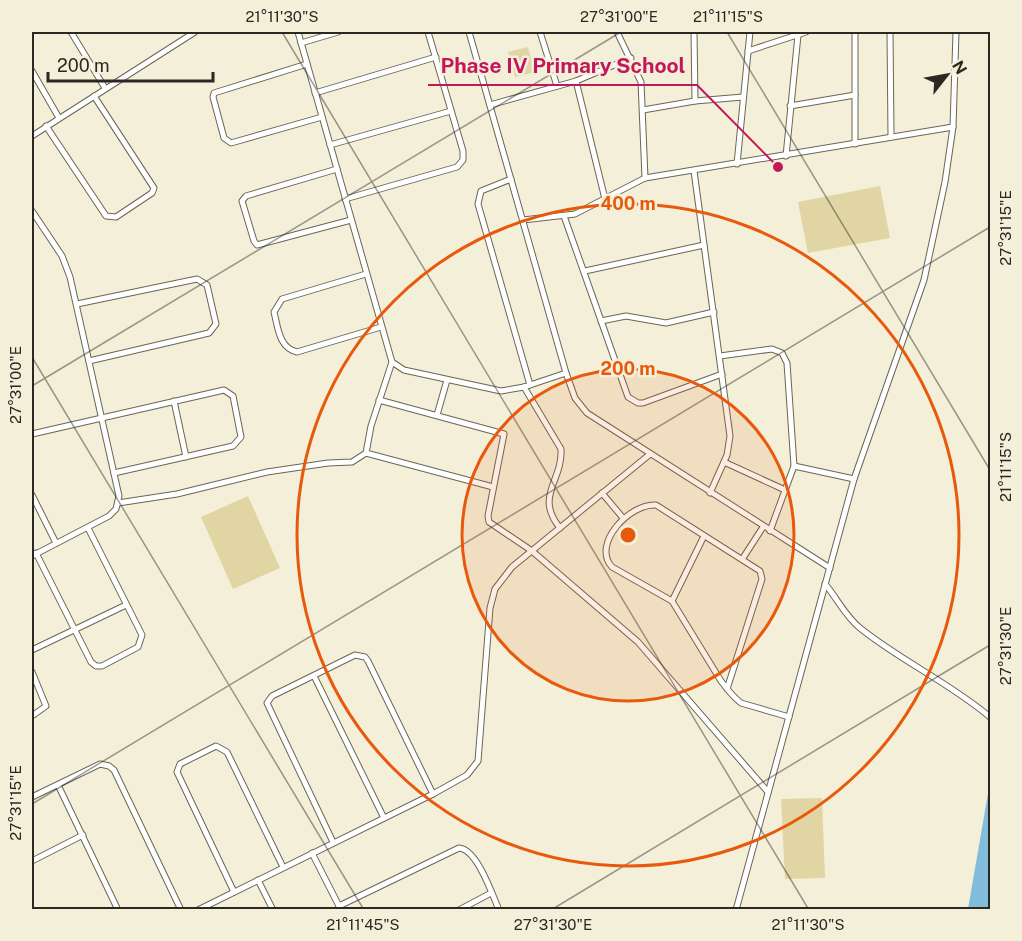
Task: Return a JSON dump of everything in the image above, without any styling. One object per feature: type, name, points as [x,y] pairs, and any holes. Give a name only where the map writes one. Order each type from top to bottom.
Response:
[{"type":"street","points":[[71,32],[105,88]]},
{"type":"street","points":[[32,136],[195,32]]},
{"type":"street","points":[[118,503],[177,494],[267,472],[328,463],[352,462],[366,453],[379,400],[392,362],[298,32]]},
{"type":"street","points":[[301,43],[338,32]]},
{"type":"street","points":[[345,199],[460,164],[463,151],[429,32]]},
{"type":"street","points":[[469,32],[575,398],[587,413],[649,455],[830,568]]},
{"type":"street","points":[[540,32],[557,86]]},
{"type":"street","points":[[617,32],[641,82],[645,178]]},
{"type":"street","points":[[694,32],[695,101]]},
{"type":"street","points":[[737,164],[750,32]]},
{"type":"street","points":[[748,51],[806,32]]},
{"type":"street","points":[[855,32],[855,144]]},
{"type":"street","points":[[890,32],[891,136]]},
{"type":"street","points":[[736,909],[854,479],[924,280],[945,182],[953,127],[956,32]]},
{"type":"street","points":[[786,156],[798,35]]},
{"type":"street","points":[[315,93],[436,57]]},
{"type":"street","points":[[490,105],[576,81],[631,58]]},
{"type":"street","points":[[307,64],[214,93],[213,97],[224,138],[231,143],[322,117]]},
{"type":"street","points":[[32,71],[59,118]]},
{"type":"street","points":[[576,81],[605,199]]},
{"type":"street","points":[[790,106],[855,95]]},
{"type":"street","points":[[46,126],[106,216],[116,217],[152,193],[154,188],[94,96]]},
{"type":"street","points":[[643,110],[695,101],[743,97]]},
{"type":"street","points":[[330,145],[451,111]]},
{"type":"street","points":[[523,220],[564,216],[583,211],[645,178],[953,127]]},
{"type":"street","points":[[337,169],[246,196],[242,201],[257,245],[351,220]]},
{"type":"street","points":[[694,171],[730,436],[724,462],[710,493]]},
{"type":"street","points":[[511,179],[481,191],[478,204],[527,386],[561,449],[548,506],[552,518],[561,528]]},
{"type":"street","points":[[32,210],[67,266],[103,417],[118,503],[109,516],[34,555],[92,662],[96,666],[102,666],[138,647],[142,635],[88,528]]},
{"type":"street","points":[[564,216],[585,271],[624,391],[638,403],[722,374]]},
{"type":"street","points":[[585,271],[704,245]]},
{"type":"street","points":[[366,274],[282,299],[274,312],[282,343],[289,350],[297,352],[381,327]]},
{"type":"street","points":[[76,304],[197,279],[207,285],[216,324],[209,333],[89,361]]},
{"type":"street","points":[[601,321],[626,316],[666,323],[714,312]]},
{"type":"street","points":[[720,357],[772,349],[782,353],[787,363],[794,466],[770,531]]},
{"type":"street","points":[[392,362],[404,370],[489,391],[527,386],[566,373]]},
{"type":"street","points":[[437,415],[447,381]]},
{"type":"street","points":[[32,434],[225,390],[233,396],[241,437],[233,446],[114,473]]},
{"type":"street","points":[[379,400],[504,434],[488,516],[489,522],[532,551],[638,642],[768,792]]},
{"type":"street","points":[[174,401],[186,457]]},
{"type":"street","points":[[366,453],[494,488]]},
{"type":"street","points":[[198,909],[210,907],[234,892],[467,775],[478,761],[490,609],[495,589],[507,572],[649,455]]},
{"type":"street","points":[[724,462],[785,490]]},
{"type":"street","points":[[794,466],[854,479]]},
{"type":"street","points":[[602,493],[623,518]]},
{"type":"street","points":[[32,495],[56,543]]},
{"type":"street","points":[[727,689],[762,579],[757,568],[656,505],[623,518],[606,545],[603,552],[605,560],[612,567],[672,601],[727,689],[741,703],[789,717]]},
{"type":"street","points":[[743,558],[763,526]]},
{"type":"street","points":[[672,601],[704,536]]},
{"type":"street","points":[[825,584],[861,628],[916,668],[952,687],[990,717]]},
{"type":"street","points":[[32,650],[126,605]]},
{"type":"street","points":[[333,843],[267,703],[272,696],[355,655],[364,657],[433,794]]},
{"type":"street","points":[[32,672],[46,700],[46,706],[32,716]]},
{"type":"street","points":[[314,676],[384,818]]},
{"type":"street","points":[[234,892],[177,772],[180,764],[216,746],[227,752],[283,867]]},
{"type":"street","points":[[32,797],[100,764],[114,770],[181,909]]},
{"type":"street","points":[[58,785],[118,909]]},
{"type":"street","points":[[32,861],[83,835]]},
{"type":"street","points":[[312,853],[340,908],[459,848],[468,850],[474,857],[499,909]]},
{"type":"street","points":[[258,880],[273,909]]},
{"type":"street","points":[[459,909],[491,893]]},
{"type":"shaded area","points":[[528,47],[535,72],[515,77],[508,52]]},
{"type":"shaded area","points":[[880,186],[890,238],[808,253],[798,202]]},
{"type":"shaded area","points":[[248,496],[280,568],[233,589],[201,517]]},
{"type":"shaded area","points":[[822,798],[825,878],[785,879],[781,799]]},
{"type":"water","points":[[990,782],[990,909],[968,909]]},
{"type":"place","name":"Phase IV Primary School","points":[[778,167]]}]
